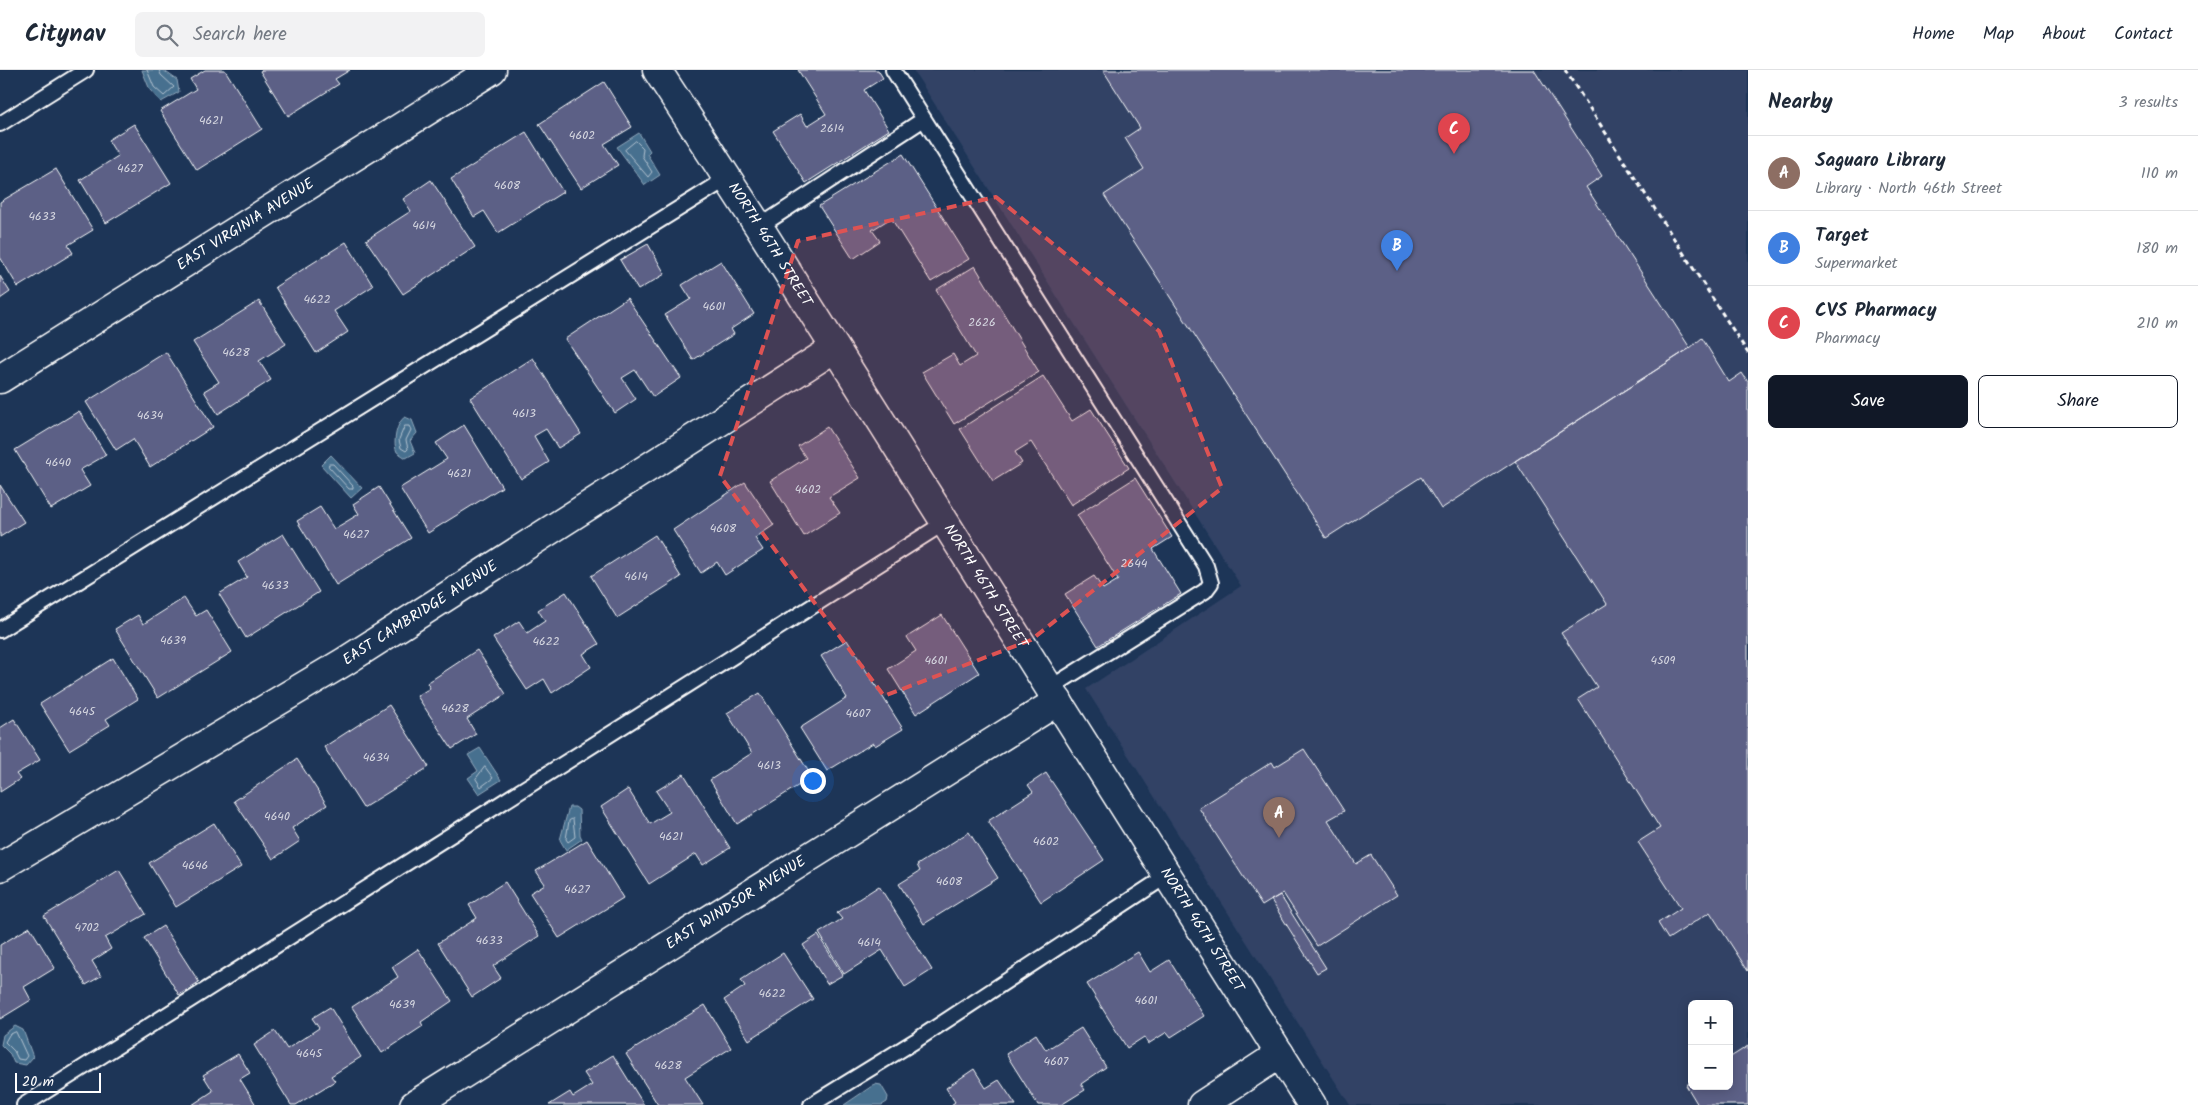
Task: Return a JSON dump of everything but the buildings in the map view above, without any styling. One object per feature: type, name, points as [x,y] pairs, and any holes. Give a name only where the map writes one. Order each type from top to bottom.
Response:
[{"type":"street","name":"EAST VIRGINIA AVENUE","points":[[0,379],[492,70]]},
{"type":"street","name":"NORTH 46TH STREET","points":[[657,70],[728,178],[1312,1105]]},
{"type":"street","name":"EAST CAMBRIDGE AVENUE","points":[[0,867],[344,662],[835,348]]},
{"type":"street","name":"EAST WINDSOR AVENUE","points":[[414,1105],[1054,695]]},
{"type":"street","points":[[1202,1105],[1280,1054]]},
{"type":"lane","points":[[0,124],[86,70]]},
{"type":"lane","points":[[893,70],[1206,566],[1210,576],[1211,583],[1205,591],[1054,695]]},
{"type":"lane","points":[[759,227],[924,119]]},
{"type":"lane","points":[[0,630],[728,178]]},
{"type":"lane","points":[[24,1105],[944,523]]},
{"type":"lane","points":[[811,1105],[915,1040],[1168,875]]},
{"type":"path","points":[[1565,70],[1748,353]]},
{"type":"highlighted area","points":[[996,197],[1159,331],[1222,488],[1031,640],[884,696],[720,476],[798,241]]},
{"type":"shaded area","points":[[913,70],[1748,70],[1748,1105],[1350,1105],[1086,689],[1241,586]]},
{"type":"water","points":[[142,70],[163,70],[177,80],[179,92],[161,102],[150,90]]},
{"type":"water","points":[[639,133],[650,151],[647,154],[660,175],[645,185],[617,147]]},
{"type":"water","points":[[405,417],[412,420],[417,433],[410,441],[415,453],[406,458],[397,452],[395,443],[398,427]]},
{"type":"water","points":[[331,455],[362,488],[351,498],[321,465]]},
{"type":"water","points":[[480,748],[501,780],[479,794],[468,778],[478,771],[468,755]]},
{"type":"water","points":[[569,807],[575,807],[579,810],[580,835],[582,839],[566,850],[560,840]]},
{"type":"water","points":[[15,1026],[23,1030],[33,1057],[26,1065],[14,1063],[10,1054],[1,1045],[3,1035]]},
{"type":"water","points":[[875,1084],[881,1085],[888,1097],[887,1102],[882,1105],[844,1105]]},
{"type":"place","name":"CVS Pharmacy","points":[[1454,154]]},
{"type":"place","name":"Target","points":[[1397,271]]},
{"type":"place","name":"Saguaro Library","points":[[1279,838]]}]
